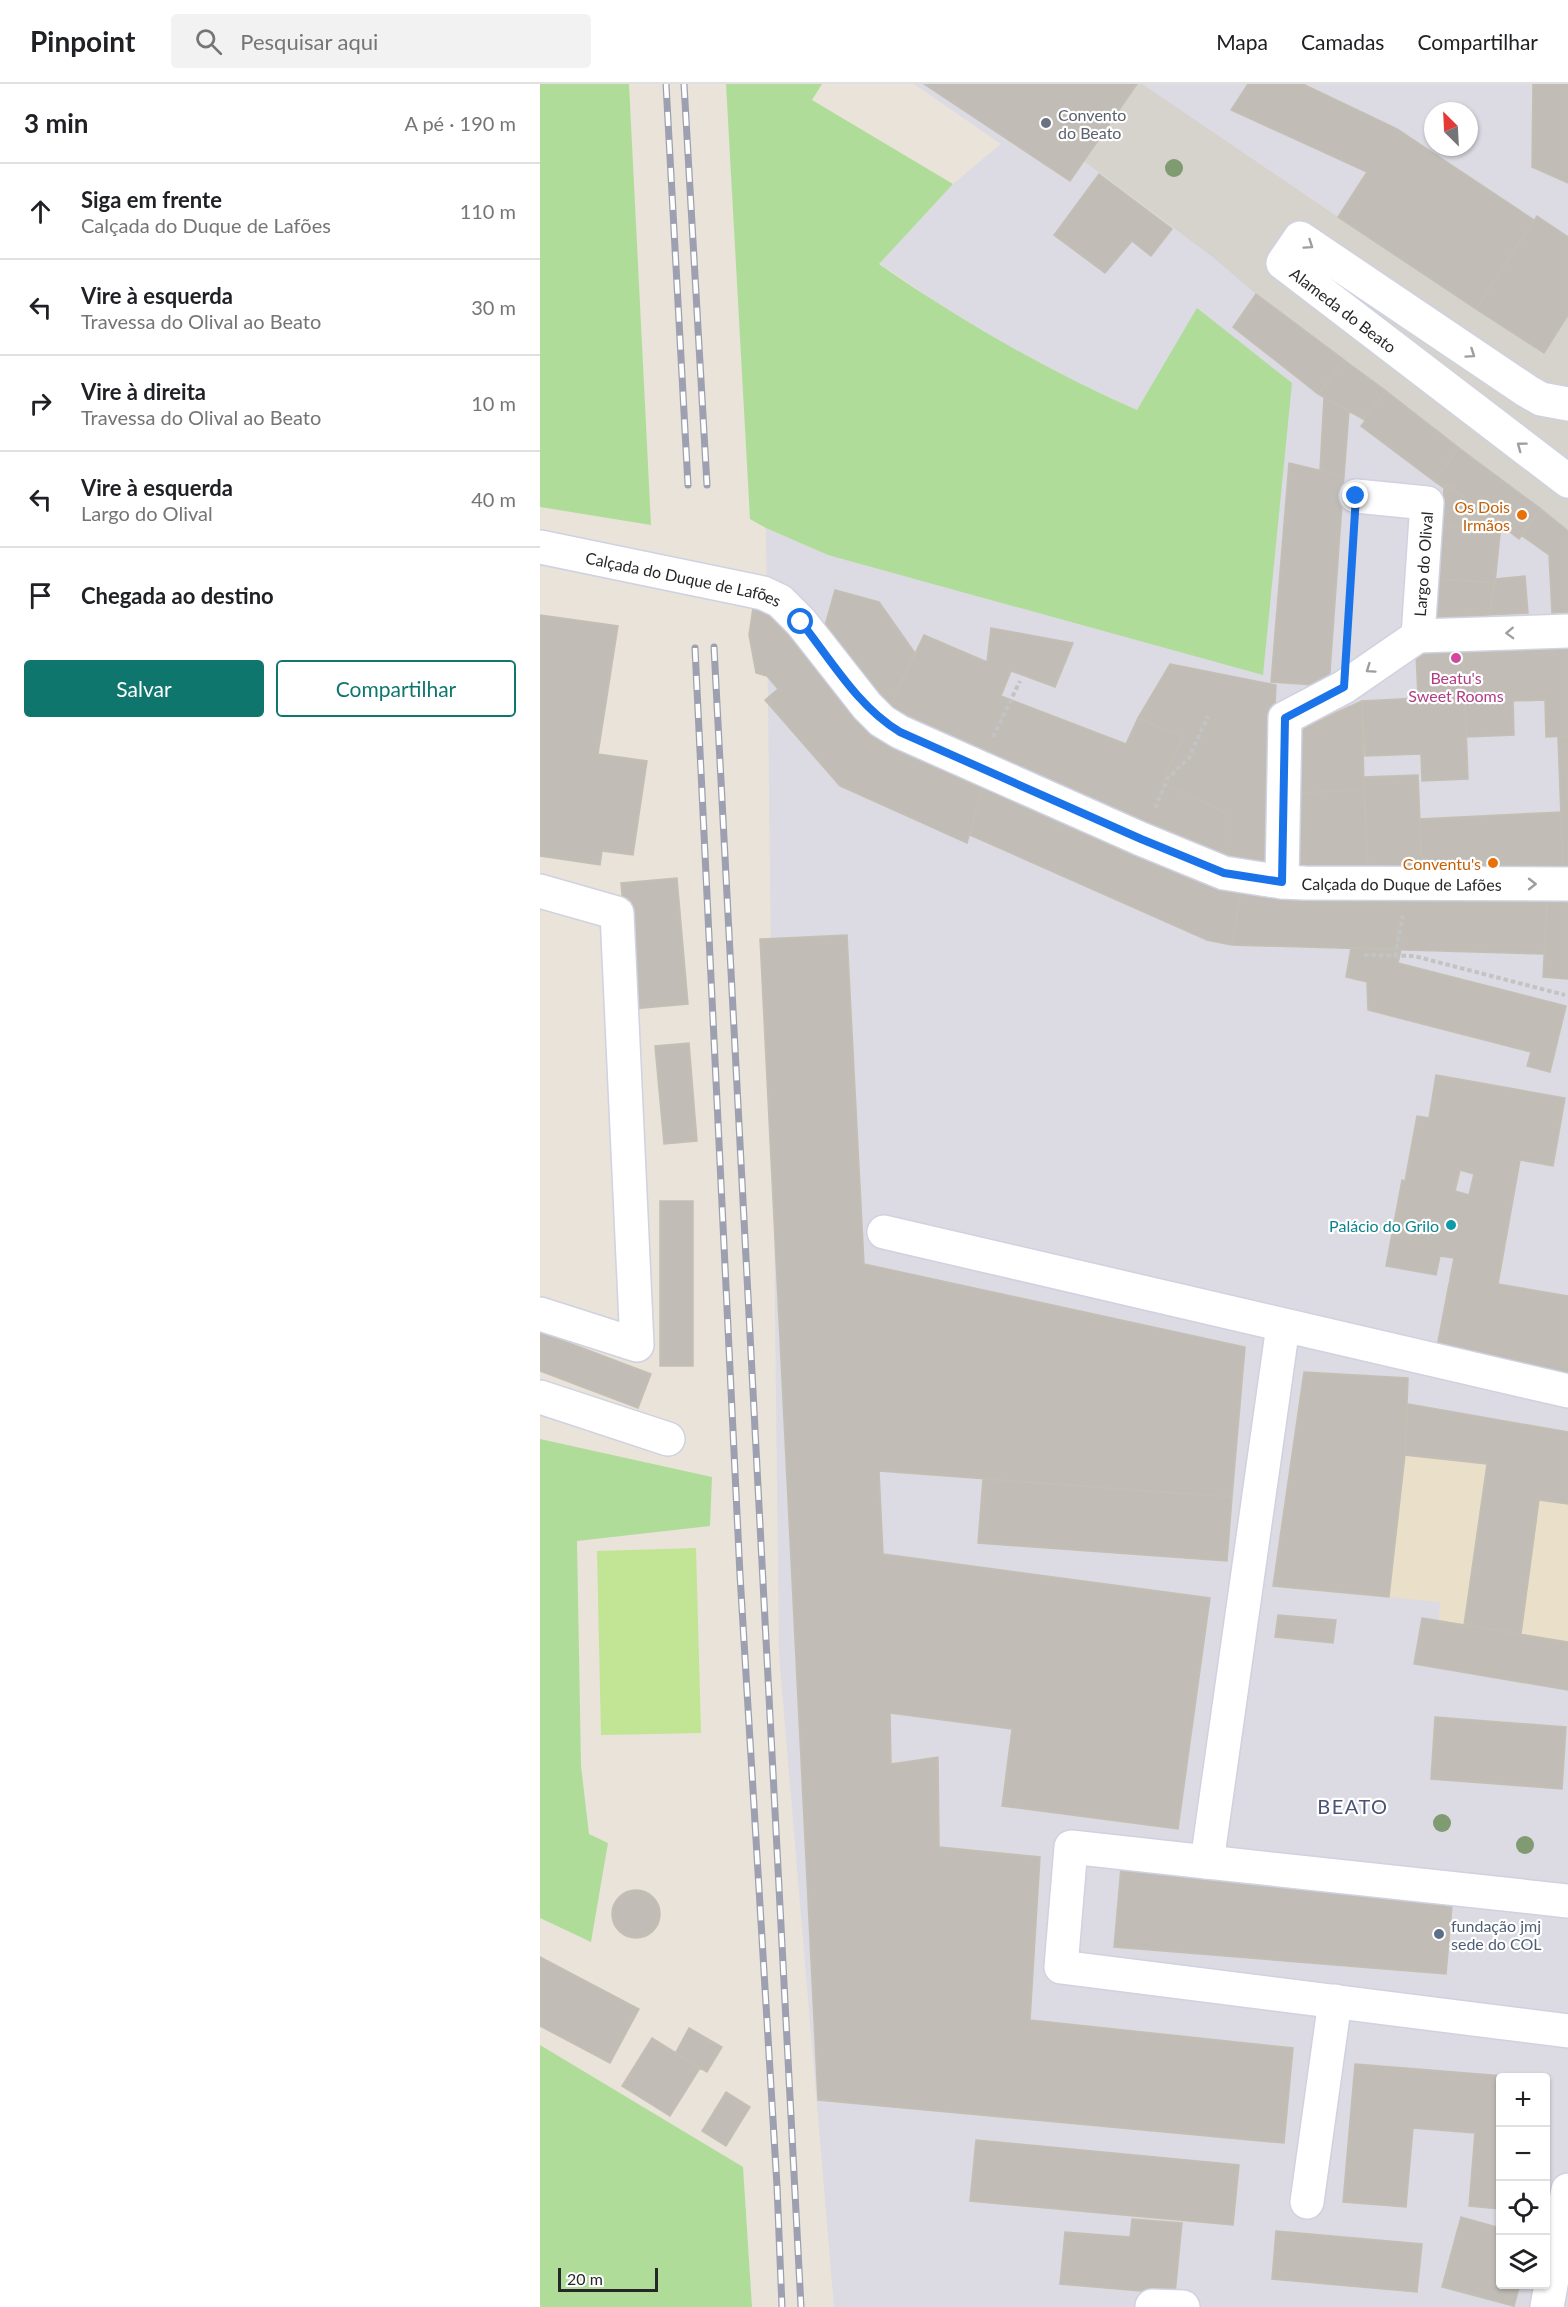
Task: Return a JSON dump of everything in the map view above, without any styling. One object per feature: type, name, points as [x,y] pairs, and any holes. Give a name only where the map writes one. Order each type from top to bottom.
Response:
[{"type":"street","name":"Alameda do Beato","points":[[1568,404],[1541,399],[1527,391],[1300,238],[1283,263],[1568,481]]},
{"type":"street","name":"Largo do Olival","points":[[1356,496],[1427,503],[1418,636]]},
{"type":"street","name":"Calçada do Duque de Lafões","points":[[540,546],[763,593],[780,601],[801,622],[867,706],[882,721],[900,732],[1141,839],[1224,873],[1282,882],[1410,885],[1568,884]]},
{"type":"street","points":[[1282,882],[1285,718],[1344,687],[1418,636],[1568,630]]},
{"type":"street","points":[[540,891],[617,913],[637,1345],[540,1314]]},
{"type":"street","points":[[884,1232],[1568,1391]]},
{"type":"street","points":[[1207,1862],[1283,1326]]},
{"type":"street","points":[[540,1397],[668,1439]]},
{"type":"street","points":[[1568,1901],[1071,1847],[1061,1967],[1568,2031]]},
{"type":"street","points":[[1307,2202],[1335,2001]]},
{"type":"street","points":[[1547,2307],[1568,2190]]},
{"type":"street","points":[[1152,2306],[1184,2307]]},
{"type":"path","points":[[1344,687],[1356,496]]},
{"type":"path","points":[[979,767],[1020,681]]},
{"type":"path","points":[[1141,839],[1168,778],[1189,758],[1208,716]]},
{"type":"path","points":[[1395,956],[1410,885]]},
{"type":"path","points":[[1364,955],[1414,956],[1565,994]]},
{"type":"shaded area","points":[[914,84],[1568,84],[1568,2307],[834,2307],[779,1654],[766,528],[828,555],[1137,410],[1043,366],[952,313],[879,263],[953,184],[1001,144]]},
{"type":"shaded area","points":[[1137,84],[1142,84],[1544,353],[1568,315],[1568,531],[1256,294],[1214,258],[1084,161]]},
{"type":"shaded area","points":[[1304,1372],[1408,1378],[1408,1404],[1568,1432],[1568,1642],[1439,1620],[1440,1602],[1273,1586]]},
{"type":"green space","points":[[540,84],[629,84],[651,525],[540,507]]},
{"type":"green space","points":[[726,84],[822,84],[812,100],[953,184],[879,264],[973,325],[1037,361],[1137,410],[1197,308],[1292,383],[1263,675],[828,555],[750,519]]},
{"type":"green space","points":[[540,1439],[712,1477],[710,1526],[577,1541],[581,1766],[589,1834],[608,1843],[591,1942],[540,1918]]},
{"type":"green space","points":[[696,1548],[701,1733],[601,1735],[597,1551]]},
{"type":"green space","points":[[540,2045],[743,2167],[752,2307],[540,2307]]},
{"type":"building","name":"Convento do Beato","points":[[924,84],[1137,84],[1070,181]]},
{"type":"building","points":[[1248,84],[1303,84],[1397,129],[1424,147],[1424,156],[1438,156],[1534,220],[1476,309],[1338,217],[1367,172],[1231,110]]},
{"type":"building","points":[[1533,84],[1568,84],[1568,183],[1532,167]]},
{"type":"building","points":[[1099,174],[1172,229],[1151,256],[1132,241],[1105,273],[1054,235]]},
{"type":"building","points":[[1537,216],[1568,237],[1568,315],[1544,353],[1476,309]]},
{"type":"building","points":[[1256,294],[1344,360],[1318,394],[1233,327]]},
{"type":"building","points":[[1344,360],[1386,391],[1363,419],[1318,394]]},
{"type":"building","points":[[1386,391],[1459,448],[1434,481],[1361,426],[1365,421],[1363,419]]},
{"type":"building","points":[[1324,397],[1349,411],[1344,476],[1320,470]]},
{"type":"building","points":[[1459,448],[1541,509],[1519,539],[1447,484],[1444,488],[1434,481]]},
{"type":"building","points":[[1289,463],[1344,476],[1329,686],[1271,682]]},
{"type":"building","points":[[1447,484],[1499,525],[1500,534],[1488,528],[1441,526],[1444,488]]},
{"type":"building","points":[[1541,509],[1568,531],[1568,612],[1552,613],[1549,555],[1521,535]]},
{"type":"building","points":[[1441,526],[1488,528],[1500,534],[1495,583],[1437,579]]},
{"type":"building","points":[[1525,576],[1528,613],[1489,615],[1495,579]]},
{"type":"building","points":[[1437,579],[1495,583],[1489,615],[1434,618]]},
{"type":"building","points":[[835,590],[879,602],[915,653],[888,710],[824,629]]},
{"type":"building","points":[[753,608],[769,612],[872,735],[983,785],[967,843],[840,786],[765,700],[778,689],[767,676],[756,673],[749,635]]},
{"type":"building","points":[[540,615],[618,626],[598,754],[647,761],[633,855],[602,851],[600,865],[540,856]]},
{"type":"building","points":[[991,628],[1073,643],[1055,687],[1011,671],[1001,696],[1126,744],[1138,718],[1183,738],[1162,783],[1229,814],[1229,862],[888,710],[924,635],[987,662]]},
{"type":"building","points":[[1568,645],[1568,736],[1546,737],[1545,700],[1513,701],[1514,735],[1466,737],[1463,650]]},
{"type":"building","points":[[1463,650],[1468,779],[1422,781],[1421,754],[1365,756],[1362,701],[1418,698],[1416,652]]},
{"type":"building","points":[[1170,664],[1276,685],[1267,867],[1229,862],[1229,814],[1162,783],[1183,738],[1138,718]]},
{"type":"building","points":[[1362,701],[1364,790],[1296,793],[1291,733]]},
{"type":"building","points":[[1568,736],[1568,870],[1563,870],[1558,737]]},
{"type":"building","points":[[1418,775],[1422,870],[1368,869],[1364,777]]},
{"type":"building","points":[[983,785],[1221,890],[1241,893],[1232,945],[1207,940],[970,835]]},
{"type":"building","points":[[1364,790],[1368,869],[1294,869],[1296,793]]},
{"type":"building","points":[[1561,812],[1563,870],[1422,870],[1420,819]]},
{"type":"building","points":[[677,878],[688,1004],[632,1009],[621,883]]},
{"type":"building","points":[[1241,893],[1302,901],[1547,902],[1544,954],[1232,945]]},
{"type":"building","points":[[1547,902],[1568,903],[1568,979],[1543,977]]},
{"type":"building","points":[[847,935],[864,1264],[1245,1347],[1232,1497],[879,1471],[883,1554],[1210,1598],[1178,1829],[1002,1806],[1012,1729],[890,1713],[891,1764],[938,1757],[939,1847],[1040,1857],[1030,2020],[1293,2048],[1284,2143],[818,2100],[760,939]]},
{"type":"building","points":[[1351,948],[1401,949],[1398,963],[1566,1006],[1550,1072],[1527,1066],[1531,1052],[1368,1010],[1367,982],[1346,977]]},
{"type":"building","points":[[689,1043],[697,1141],[664,1144],[655,1046]]},
{"type":"building","name":"Palácio do Grilo","points":[[1436,1075],[1565,1098],[1553,1166],[1520,1160],[1498,1284],[1568,1296],[1568,1375],[1436,1352],[1454,1258],[1440,1256],[1436,1275],[1386,1266],[1417,1116],[1429,1118]],"holes":[[[1460,1170],[1474,1174],[1469,1195],[1455,1191]]]},
{"type":"building","points":[[660,1201],[693,1201],[693,1366],[660,1366]]},
{"type":"building","points":[[540,1332],[651,1374],[638,1408],[540,1371]]},
{"type":"building","points":[[1304,1372],[1408,1378],[1405,1455],[1389,1597],[1273,1586]]},
{"type":"building","points":[[1408,1404],[1568,1432],[1568,1504],[1539,1500],[1521,1634],[1464,1625],[1487,1464],[1405,1455]]},
{"type":"building","points":[[983,1479],[1232,1497],[1227,1561],[978,1543]]},
{"type":"building","points":[[1278,1615],[1336,1620],[1333,1643],[1275,1637]]},
{"type":"building","points":[[1422,1618],[1568,1642],[1568,1690],[1414,1664]]},
{"type":"building","points":[[1435,1717],[1566,1727],[1562,1789],[1431,1779]]},
{"type":"building","points":[[1121,1868],[1453,1895],[1446,1974],[1114,1947]]},
{"type":"building","points":[[636,1890],[653,1897],[660,1914],[653,1931],[636,1938],[619,1931],[612,1914],[619,1897]]},
{"type":"building","points":[[540,1957],[639,2009],[610,2063],[540,2026]]},
{"type":"building","points":[[689,2028],[722,2047],[707,2072],[675,2054]]},
{"type":"building","points":[[652,2038],[700,2068],[670,2116],[622,2086]]},
{"type":"building","points":[[1355,2064],[1496,2075],[1496,2209],[1469,2206],[1475,2133],[1413,2128],[1406,2207],[1343,2202]]},
{"type":"building","points":[[726,2092],[750,2107],[726,2146],[702,2131]]},
{"type":"building","points":[[976,2140],[1239,2165],[1233,2225],[970,2201]]},
{"type":"building","points":[[1461,2217],[1496,2227],[1496,2289],[1519,2289],[1514,2306],[1442,2287]]},
{"type":"building","points":[[1132,2219],[1182,2223],[1175,2294],[1060,2284],[1065,2232],[1130,2237]]},
{"type":"building","points":[[1276,2231],[1422,2244],[1417,2292],[1272,2279]]},
{"type":"railway","points":[[666,84],[688,485]]},
{"type":"railway","points":[[684,84],[707,485]]},
{"type":"railway","points":[[714,647],[801,2307]]},
{"type":"railway","points":[[695,648],[740,1575],[777,2186],[782,2307]]},
{"type":"place","name":"Convento do Beato","points":[[1046,123]]},
{"type":"place","name":"Os Dois Irmãos","points":[[1522,515]]},
{"type":"place","name":"Beatu's Sweet Rooms","points":[[1456,658]]},
{"type":"place","name":"Conventu's","points":[[1493,863]]},
{"type":"place","name":"Palácio do Grilo","points":[[1451,1225]]},
{"type":"place","name":"fundação jmj sede do COL","points":[[1439,1934]]},
{"type":"district","name":"BEATO","points":[[1353,1806]]},
{"type":"route","points":[[801,622],[867,706],[882,721],[900,732],[1141,839],[1224,873],[1282,882],[1285,718],[1344,687],[1356,496]]}]
